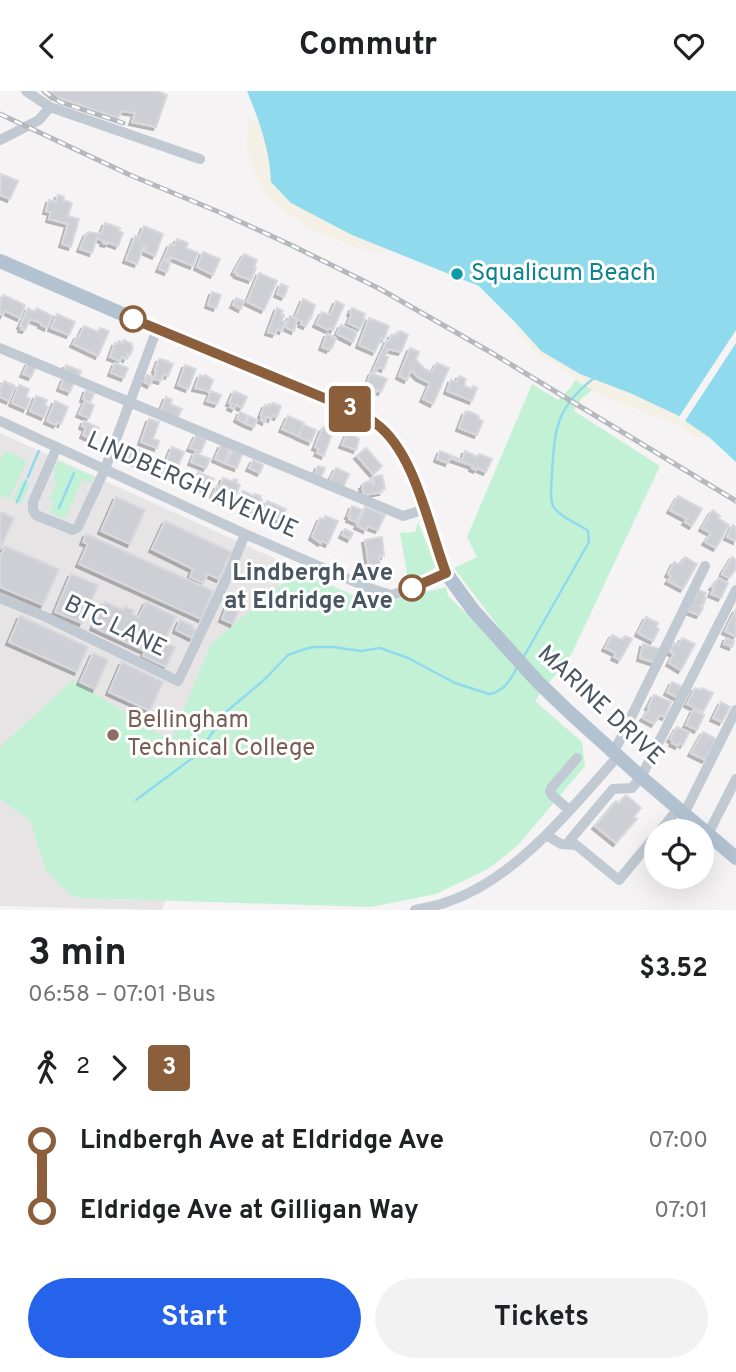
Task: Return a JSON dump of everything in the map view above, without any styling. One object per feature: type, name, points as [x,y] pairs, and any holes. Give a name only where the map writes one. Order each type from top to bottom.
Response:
[{"type":"main road","name":"MARINE DRIVE","points":[[0,261],[158,330],[346,407],[376,423],[396,443],[407,463],[446,573],[473,610],[567,710],[690,819]]},
{"type":"main road","name":"MARINE DRIVE","points":[[714,839],[736,858]]},
{"type":"street","points":[[26,91],[50,107],[200,159]]},
{"type":"street","points":[[0,140],[39,120],[50,107]]},
{"type":"street","points":[[57,447],[33,502],[33,510],[36,515],[73,530],[78,527],[104,469],[158,330]]},
{"type":"street","points":[[0,348],[403,516],[425,509]]},
{"type":"street","name":"LINDBERGH AVENUE","points":[[0,421],[369,588],[391,594],[406,591],[446,573]]},
{"type":"street","name":"BTC LANE","points":[[0,598],[46,617],[178,681],[245,534]]},
{"type":"street","points":[[415,910],[447,902],[485,884],[512,866],[569,810],[616,754],[705,566]]},
{"type":"street","points":[[644,850],[619,880],[570,840],[613,789],[632,788],[640,777],[736,590]]},
{"type":"street","points":[[673,819],[681,812],[736,710]]},
{"type":"street","points":[[569,810],[550,790],[577,758]]},
{"type":"street","points":[[714,822],[736,779]]},
{"type":"street","points":[[546,835],[561,844],[576,845]]},
{"type":"shaded area","name":"Bellingham Technical College","points":[[0,433],[287,564],[162,910],[0,906]]},
{"type":"green space","points":[[580,374],[597,386],[581,399],[574,411],[660,466],[572,653],[535,701],[582,742],[585,766],[517,846],[488,869],[436,894],[371,907],[85,898],[72,896],[46,871],[30,820],[0,799],[0,747],[73,680],[171,741],[211,644],[298,570],[374,605],[446,587],[448,596],[487,634],[498,626],[454,568],[477,557],[467,537],[532,384],[558,400]]},
{"type":"green space","points":[[5,450],[27,461],[9,499],[0,495],[0,460]]},
{"type":"green space","points":[[58,461],[94,477],[91,483],[83,479],[65,519],[49,512],[54,501],[49,499],[57,483],[53,481],[56,473],[53,472]]},
{"type":"green space","points":[[22,480],[30,483],[21,504],[13,500]]},
{"type":"green space","points":[[418,522],[436,567],[413,582],[408,580],[400,533],[415,532]]},
{"type":"sand","points":[[248,119],[260,123],[710,438],[695,437],[681,427],[581,384],[535,352],[518,332],[515,322],[479,286],[390,250],[372,253],[310,229],[266,194],[256,177],[247,148]]},
{"type":"water","points":[[247,91],[736,91],[736,462],[710,438],[677,415],[580,374],[541,351],[479,286],[352,235],[291,203],[271,182],[263,136]]},
{"type":"pier","points":[[736,330],[736,343],[683,424],[677,420]]},
{"type":"building","points":[[48,91],[157,91],[167,95],[156,127],[132,122],[135,113],[122,111],[118,118],[54,96]]},
{"type":"building","points":[[1,174],[18,181],[10,199],[0,195]]},
{"type":"building","points":[[58,195],[72,203],[68,216],[79,219],[71,247],[62,244],[68,224],[49,219],[51,212],[46,211],[49,200],[56,202]]},
{"type":"building","points":[[105,223],[120,228],[119,231],[123,233],[118,246],[103,243],[104,241],[97,238],[92,253],[80,249],[86,234],[101,234]]},
{"type":"building","points":[[144,226],[163,234],[155,256],[144,251],[144,246],[137,264],[126,260],[135,236],[139,238]]},
{"type":"building","points":[[177,239],[188,243],[186,248],[198,253],[193,266],[171,257],[170,260],[164,258],[170,244],[174,246]]},
{"type":"building","points":[[203,252],[220,259],[213,275],[197,267]]},
{"type":"building","points":[[244,254],[257,260],[251,280],[234,272]]},
{"type":"building","points":[[163,260],[170,263],[167,272],[159,269]]},
{"type":"building","points":[[259,273],[277,281],[264,310],[247,302]]},
{"type":"building","points":[[281,284],[288,287],[284,297],[277,294]]},
{"type":"building","points":[[212,292],[221,295],[216,308],[208,305]]},
{"type":"building","points":[[3,295],[25,305],[20,318],[5,311],[3,315],[0,314]]},
{"type":"building","points":[[236,298],[244,301],[241,309],[233,305]]},
{"type":"building","points":[[303,299],[315,305],[306,326],[297,319],[294,331],[285,327],[290,316],[295,318]]},
{"type":"building","points":[[336,301],[344,305],[333,330],[316,324],[322,312],[330,315]]},
{"type":"building","points":[[28,308],[35,312],[37,308],[52,316],[47,328],[30,319],[25,330],[21,329]]},
{"type":"building","points":[[277,308],[283,311],[282,321],[285,322],[282,331],[277,329],[275,334],[268,332]]},
{"type":"building","points":[[352,308],[365,314],[360,329],[348,323]]},
{"type":"building","points":[[57,314],[75,322],[69,335],[51,328]]},
{"type":"building","points":[[369,318],[389,326],[375,352],[359,345]]},
{"type":"building","points":[[341,325],[357,332],[353,342],[337,334]]},
{"type":"building","points":[[84,326],[98,332],[100,328],[109,331],[98,356],[73,344]]},
{"type":"building","points":[[400,331],[408,335],[401,352],[388,349],[384,369],[379,367],[372,373],[387,340]]},
{"type":"building","points":[[327,334],[336,338],[329,350],[322,347]]},
{"type":"building","points":[[124,340],[132,344],[130,355],[128,354],[126,359],[122,357],[120,361],[110,357],[115,343],[123,343]]},
{"type":"building","points":[[410,348],[419,352],[416,360],[425,369],[432,372],[437,363],[449,368],[433,404],[423,399],[430,383],[411,370],[407,380],[399,376]]},
{"type":"building","points":[[159,359],[173,364],[168,376],[164,374],[161,381],[154,379]]},
{"type":"building","points":[[28,363],[36,366],[31,377],[23,374]]},
{"type":"building","points":[[115,363],[128,368],[124,378],[111,373]]},
{"type":"building","points":[[66,365],[81,371],[79,377],[64,371]]},
{"type":"building","points":[[185,365],[196,369],[188,389],[178,385]]},
{"type":"building","points":[[371,373],[387,379],[381,392],[376,390],[375,393],[370,393],[365,390]]},
{"type":"building","points":[[147,375],[153,377],[150,385],[144,382]]},
{"type":"building","points":[[200,375],[213,380],[209,391],[195,388]]},
{"type":"building","points":[[459,376],[466,379],[464,386],[477,388],[472,401],[447,391],[451,380],[457,382]]},
{"type":"building","points":[[64,378],[74,382],[70,392],[60,388]]},
{"type":"building","points":[[4,381],[15,386],[9,401],[0,397],[0,385],[2,386]]},
{"type":"building","points":[[19,385],[29,389],[26,397],[30,399],[26,409],[12,403]]},
{"type":"building","points":[[86,390],[94,394],[90,402],[83,399]]},
{"type":"building","points":[[211,391],[221,395],[217,404],[207,401]]},
{"type":"building","points":[[234,391],[247,397],[242,408],[236,405],[234,409],[230,407]]},
{"type":"building","points":[[36,396],[47,400],[45,405],[48,407],[44,417],[30,411]]},
{"type":"building","points":[[166,397],[172,400],[170,404],[182,409],[177,419],[160,412]]},
{"type":"building","points":[[55,401],[68,407],[61,424],[57,422],[56,425],[47,421]]},
{"type":"building","points":[[85,401],[94,405],[89,418],[79,414]]},
{"type":"building","points":[[273,403],[281,406],[277,417],[272,415],[271,419],[266,416],[265,422],[261,420],[265,405]]},
{"type":"building","points":[[468,411],[483,421],[477,435],[459,428],[465,412]]},
{"type":"building","points":[[240,412],[248,416],[244,423],[237,419]]},
{"type":"building","points":[[249,416],[257,420],[254,427],[246,424]]},
{"type":"building","points":[[288,416],[304,423],[302,428],[304,425],[316,430],[311,442],[299,437],[301,430],[298,436],[282,429]]},
{"type":"building","points":[[149,419],[159,422],[153,439],[159,441],[157,448],[141,442]]},
{"type":"building","points":[[84,421],[99,428],[93,440],[83,435],[86,428],[82,426]]},
{"type":"building","points":[[324,427],[333,431],[324,456],[317,453],[319,449],[315,447]]},
{"type":"building","points":[[348,432],[359,439],[356,450],[342,445]]},
{"type":"building","points":[[196,435],[206,439],[201,452],[190,448]]},
{"type":"building","points":[[221,445],[230,449],[224,463],[215,459]]},
{"type":"building","points":[[131,447],[156,458],[151,470],[126,459]]},
{"type":"building","points":[[172,447],[184,452],[171,476],[162,472]]},
{"type":"building","points":[[366,448],[382,466],[373,474],[357,456]]},
{"type":"building","points":[[232,450],[242,454],[237,468],[226,464]]},
{"type":"building","points":[[440,451],[462,460],[465,451],[492,459],[486,472],[450,458],[448,463],[437,459]]},
{"type":"building","points":[[195,453],[210,459],[206,468],[191,462]]},
{"type":"building","points":[[253,460],[263,465],[260,473],[249,468]]},
{"type":"building","points":[[318,466],[325,468],[321,478],[314,476]]},
{"type":"building","points":[[336,468],[349,474],[343,488],[329,482]]},
{"type":"building","points":[[198,472],[214,479],[209,491],[193,484]]},
{"type":"building","points":[[382,475],[385,489],[364,495],[364,483],[372,480],[374,484],[373,477]]},
{"type":"building","points":[[223,478],[233,482],[234,479],[237,480],[236,483],[240,485],[233,501],[213,495]]},
{"type":"building","points":[[243,491],[261,496],[258,511],[254,509],[253,512],[242,507],[244,502],[239,500]]},
{"type":"building","points":[[678,496],[702,509],[692,526],[685,522],[687,519],[670,510]]},
{"type":"building","points":[[116,497],[145,510],[130,544],[101,531]]},
{"type":"building","points":[[267,501],[286,509],[281,520],[267,515],[266,518],[261,516]]},
{"type":"building","points":[[352,506],[362,510],[356,522],[348,516]]},
{"type":"building","points":[[365,507],[385,515],[378,530],[367,526],[366,530],[357,526]]},
{"type":"building","points":[[713,510],[720,516],[718,518],[729,525],[716,548],[705,542],[711,533],[702,528]]},
{"type":"building","points":[[1,512],[14,518],[0,549],[0,514]]},
{"type":"building","points":[[325,516],[338,521],[328,544],[312,537],[320,518],[324,520]]},
{"type":"building","points":[[165,521],[231,552],[219,579],[208,574],[203,583],[190,577],[193,569],[152,549]]},
{"type":"building","points":[[733,525],[736,527],[736,541],[727,537]]},
{"type":"building","points":[[345,529],[353,533],[350,539],[342,535]]},
{"type":"building","points":[[86,534],[213,591],[201,619],[79,564],[88,544],[83,542]]},
{"type":"building","points":[[382,537],[384,556],[379,556],[380,566],[369,567],[365,540]]},
{"type":"building","points":[[5,546],[59,569],[43,605],[0,587],[0,557]]},
{"type":"building","points":[[685,557],[697,564],[683,589],[668,581],[671,576],[668,574],[674,562],[680,565]]},
{"type":"building","points":[[732,557],[736,560],[736,569],[729,578],[722,574]]},
{"type":"building","points":[[71,574],[98,585],[82,623],[55,612]]},
{"type":"building","points":[[719,578],[728,583],[721,598],[711,594],[714,588],[712,587]]},
{"type":"building","points":[[699,590],[706,593],[706,598],[703,605],[700,605],[703,608],[699,615],[688,611]]},
{"type":"building","points":[[231,596],[243,600],[233,624],[222,619]]},
{"type":"building","points":[[105,602],[123,610],[125,606],[139,617],[146,602],[176,617],[164,642],[175,647],[166,667],[143,656],[145,651],[93,627]]},
{"type":"building","points":[[736,609],[736,637],[725,631]]},
{"type":"building","points":[[20,616],[88,647],[77,672],[9,642]]},
{"type":"building","points":[[646,617],[658,623],[656,627],[659,629],[653,641],[638,633]]},
{"type":"building","points":[[180,620],[196,630],[192,638],[176,630]]},
{"type":"building","points":[[612,635],[622,640],[625,636],[632,639],[620,660],[614,657],[616,653],[605,648]]},
{"type":"building","points":[[682,638],[695,644],[681,670],[669,663],[674,654],[670,652],[674,643],[679,645]]},
{"type":"building","points":[[726,638],[734,641],[732,647],[724,644]]},
{"type":"building","points":[[643,644],[660,649],[653,662],[640,658]]},
{"type":"building","points":[[93,653],[108,660],[95,689],[80,682]]},
{"type":"building","points":[[122,662],[163,682],[150,711],[109,692]]},
{"type":"building","points":[[672,682],[681,686],[678,698],[667,692]]},
{"type":"building","points":[[695,688],[713,693],[703,712],[687,704]]},
{"type":"building","points":[[654,695],[671,702],[665,717],[660,715],[654,724],[643,718]]},
{"type":"building","points":[[721,702],[730,707],[722,722],[713,718]]},
{"type":"building","points":[[693,710],[704,715],[697,730],[686,725]]},
{"type":"building","points":[[677,727],[689,732],[683,745],[679,743],[678,746],[670,739]]},
{"type":"building","points":[[703,732],[716,739],[705,760],[691,753]]},
{"type":"building","points":[[626,795],[641,808],[634,817],[637,819],[616,843],[595,826],[616,801],[619,804]]},
{"type":"waterway","points":[[523,658],[589,542],[588,531],[564,517],[553,506],[551,490],[554,443],[560,419],[572,399],[594,378]]},
{"type":"waterway","points":[[35,460],[39,451]]},
{"type":"waterway","points":[[28,477],[34,462]]},
{"type":"waterway","points":[[59,508],[74,473]]},
{"type":"waterway","points":[[17,502],[26,481]]},
{"type":"waterway","points":[[136,800],[198,754],[226,712],[265,679],[288,655],[302,650],[313,647],[361,651],[380,648],[408,658],[455,683],[489,694],[503,688],[518,666]]},
{"type":"railway","points":[[44,91],[60,102],[123,123]]},
{"type":"railway","points":[[0,114],[130,175],[293,246],[380,289],[492,353],[736,501]]},
{"type":"bus line","name":"3","points":[[133,319],[346,407],[376,423],[396,443],[407,463],[446,573],[412,588]]},
{"type":"place","name":"Squalicum Beach","points":[[457,274]]},
{"type":"place","name":"Lindbergh Ave at Eldridge Ave","points":[[412,588]]},
{"type":"place","name":"Bellingham Technical College","points":[[113,735]]}]
